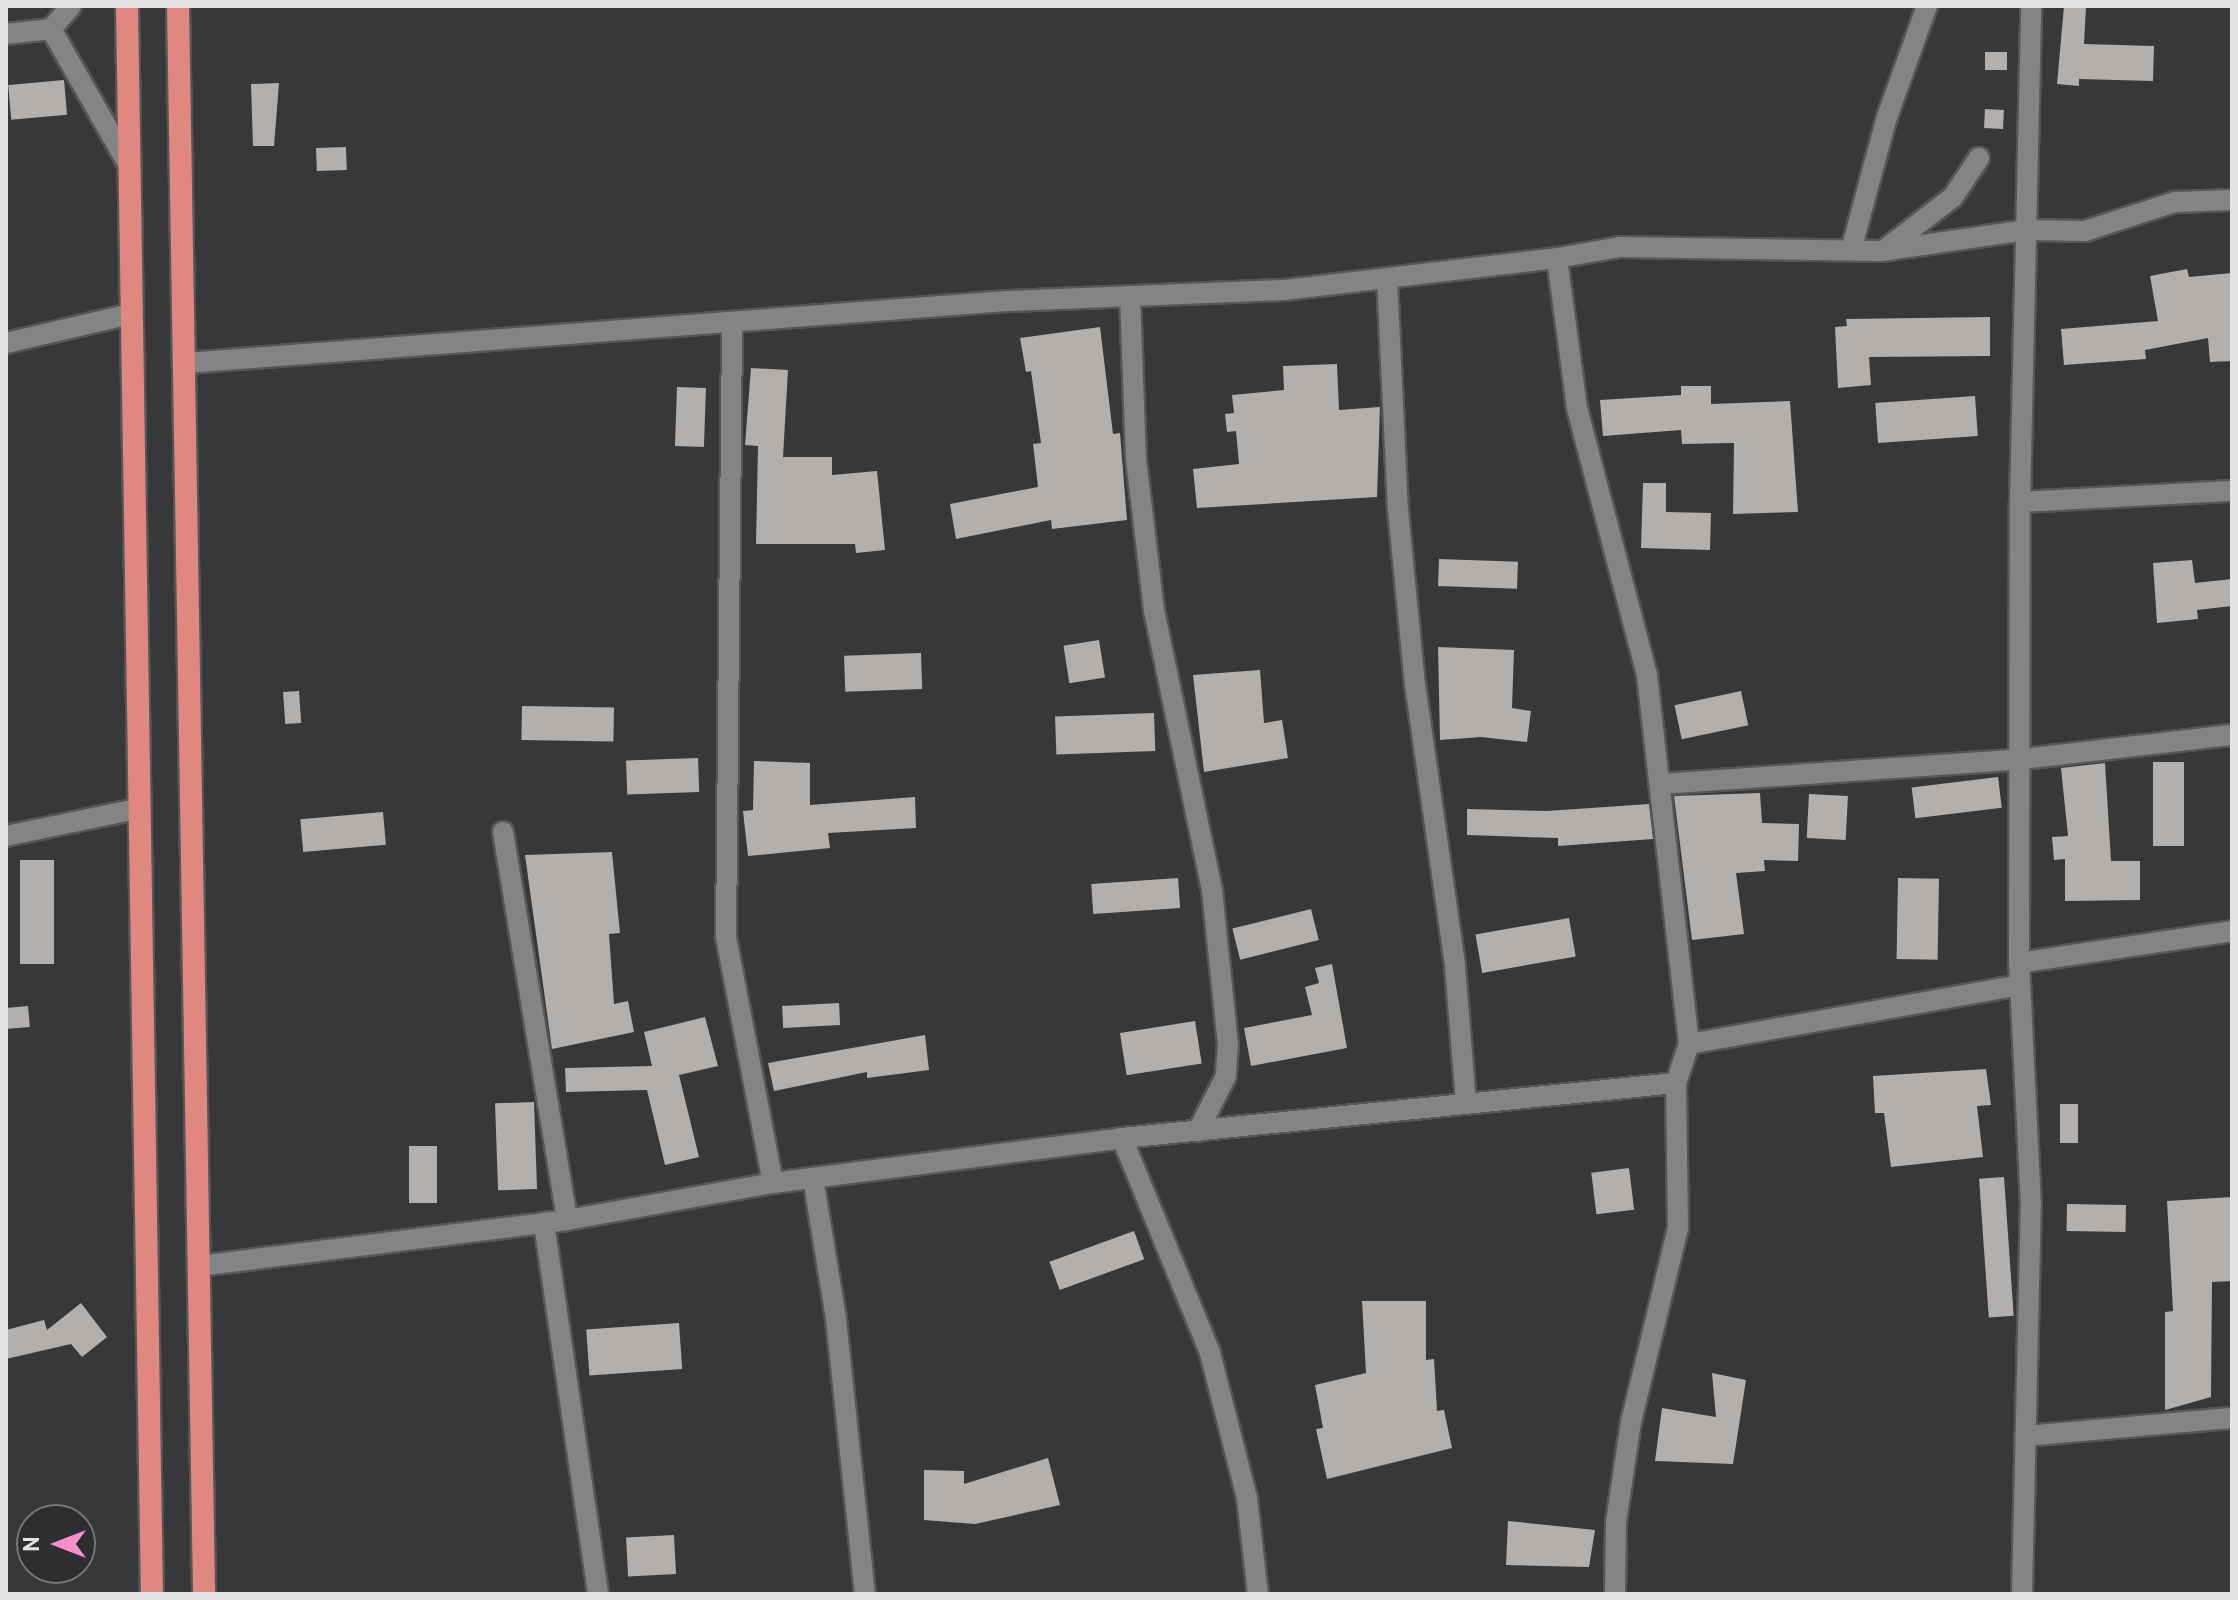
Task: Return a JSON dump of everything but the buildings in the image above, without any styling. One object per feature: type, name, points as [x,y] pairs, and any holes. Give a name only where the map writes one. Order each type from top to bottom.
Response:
[{"type":"highway","points":[[127,6],[136,809],[152,1594]]},
{"type":"highway","points":[[178,6],[204,1594]]},
{"type":"street","points":[[6,34],[51,29],[71,6]]},
{"type":"street","points":[[1851,250],[1887,117],[1927,6]]},
{"type":"street","points":[[2022,1594],[2031,1206],[2019,963],[2023,759],[2020,502],[2031,6]]},
{"type":"street","points":[[51,29],[127,162]]},
{"type":"street","points":[[1881,251],[1953,197],[1979,158]]},
{"type":"street","points":[[186,363],[1130,296],[1285,290],[1557,258],[1620,247],[1881,251],[2027,230],[2085,231],[2175,202],[2232,200]]},
{"type":"street","points":[[1557,258],[1577,408],[1647,675],[1689,1044],[1676,1083],[1678,1228],[1631,1422],[1616,1522],[1615,1594]]},
{"type":"street","points":[[1387,278],[1398,509],[1415,684],[1455,966],[1466,1104]]},
{"type":"street","points":[[1130,296],[1136,459],[1154,610],[1212,890],[1228,1044],[1226,1076],[1198,1131]]},
{"type":"street","points":[[6,343],[131,314]]},
{"type":"street","points":[[732,325],[726,937],[773,1183]]},
{"type":"street","points":[[2020,502],[2232,491]]},
{"type":"street","points":[[1660,784],[2023,759],[2232,735]]},
{"type":"street","points":[[6,836],[136,809]]},
{"type":"street","points":[[503,832],[567,1220]]},
{"type":"street","points":[[2019,963],[2176,935],[2232,931]]},
{"type":"street","points":[[1689,1044],[2020,985]]},
{"type":"street","points":[[199,1266],[567,1220],[773,1183],[1122,1138],[1676,1083]]},
{"type":"street","points":[[1122,1138],[1210,1353],[1247,1498],[1258,1594]]},
{"type":"street","points":[[813,1178],[836,1319],[865,1594]]},
{"type":"street","points":[[544,1223],[598,1594]]},
{"type":"street","points":[[2025,1436],[2232,1418]]}]
